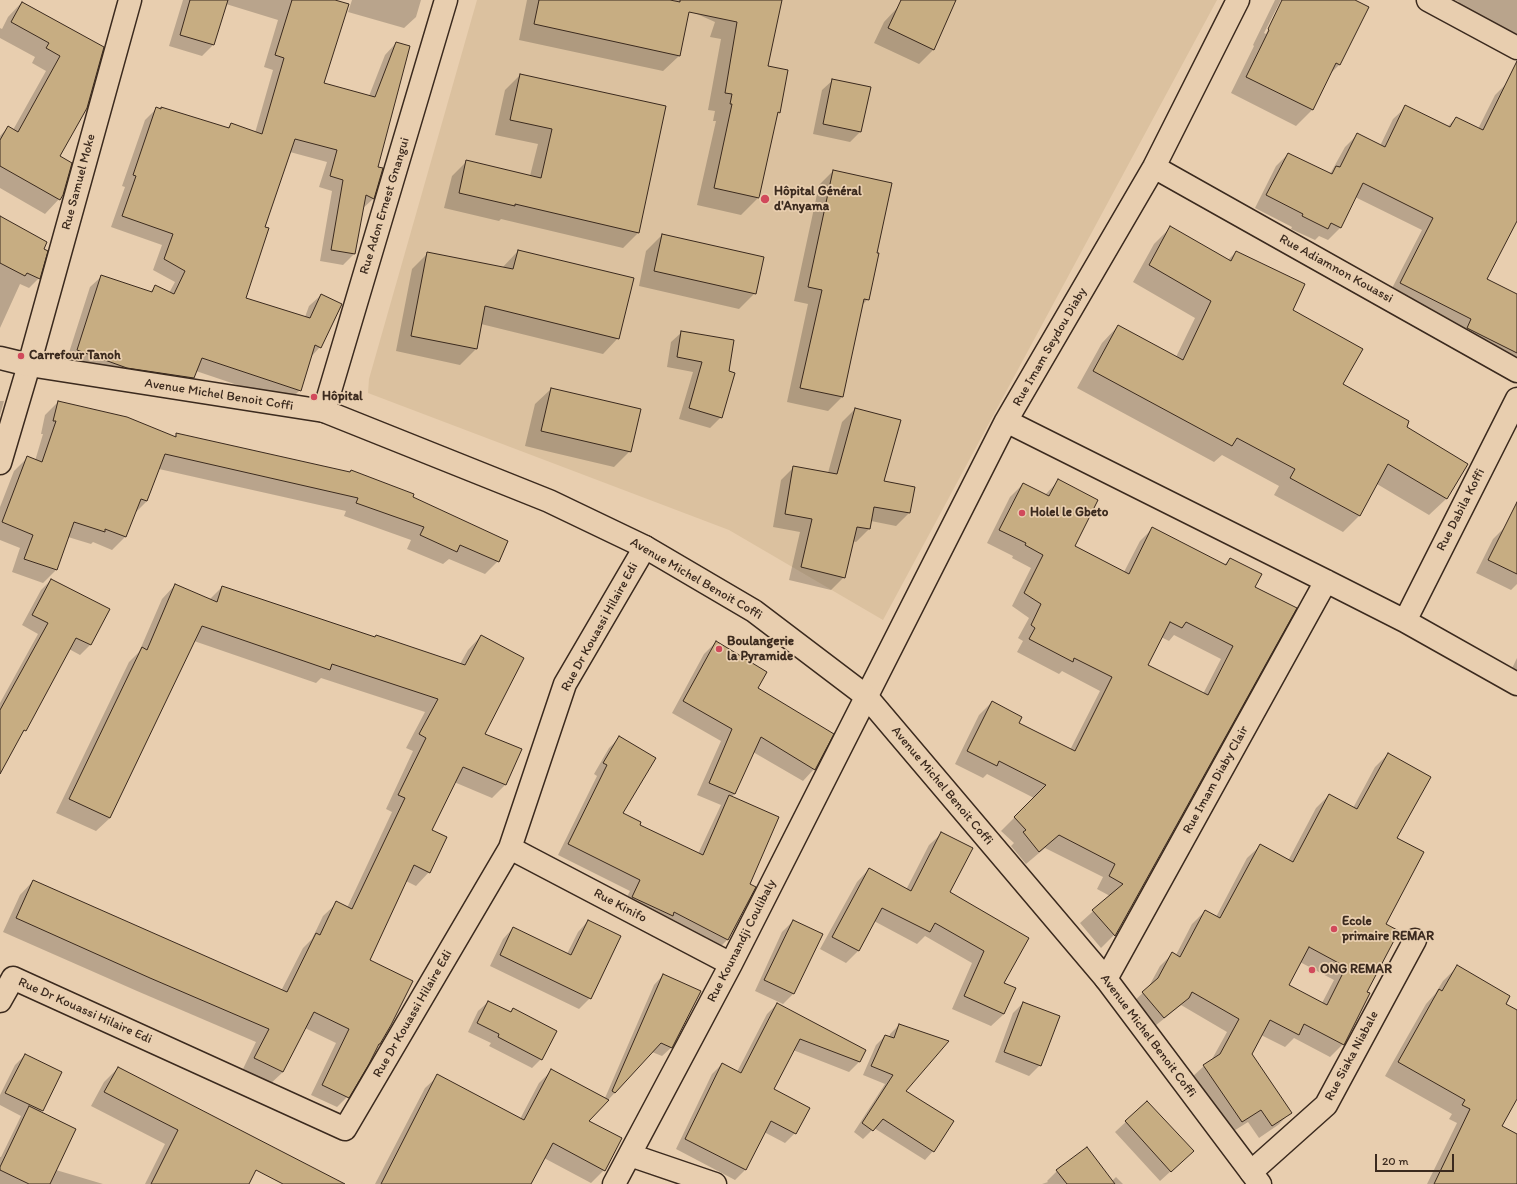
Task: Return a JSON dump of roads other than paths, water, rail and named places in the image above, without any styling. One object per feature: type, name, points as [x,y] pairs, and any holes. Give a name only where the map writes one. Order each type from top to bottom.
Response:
[{"type":"street","name":"Rue Samuel Moke","points":[[0,463],[29,365],[130,0]]},
{"type":"street","name":"Rue Adon Ernest Gnangui","points":[[324,411],[446,0]]},
{"type":"street","name":"Rue Imam Seydou Diaby","points":[[866,696],[1006,421],[1154,167],[1238,0]]},
{"type":"street","points":[[1428,0],[1517,48]]},
{"type":"street","name":"Rue Adiamnon Kouassi","points":[[1154,167],[1517,371]]},
{"type":"street","name":"Avenue Michel Benoit Coffi","points":[[0,358],[29,365],[324,411],[549,501],[645,547],[754,611],[866,696],[1106,979],[1256,1178]]},
{"type":"street","name":"Rue Dabila Koffi","points":[[1405,621],[1517,399]]},
{"type":"street","points":[[1006,421],[1405,621],[1517,684]]},
{"type":"street","name":"Rue Dr Kouassi Hilaire Edi","points":[[0,1001],[13,978],[345,1129],[510,848],[565,684],[645,547]]},
{"type":"street","name":"Rue Imam Diaby Clair","points":[[1106,979],[1326,581]]},
{"type":"street","name":"Rue Kounandji Coulibaly","points":[[614,1184],[731,964],[866,696]]},
{"type":"street","name":"Rue Kinifo","points":[[510,848],[731,964]]},
{"type":"street","name":"Rue Siaka Niabale","points":[[1256,1178],[1326,1105],[1414,940]]},
{"type":"street","points":[[630,1155],[715,1184]]},
{"type":"place","name":"Hôpital Général d'Anyama","points":[[765,199]]},
{"type":"place","name":"Carrefour Tanoh","points":[[21,356]]},
{"type":"place","name":"Hôpital","points":[[314,397]]},
{"type":"place","name":"Holel le Gbeto","points":[[1022,513]]},
{"type":"place","name":"Boulangerie la Pyramide","points":[[719,649]]},
{"type":"place","name":"Ecole primaire REMAR","points":[[1334,929]]},
{"type":"place","name":"ONG REMAR","points":[[1312,970]]}]
